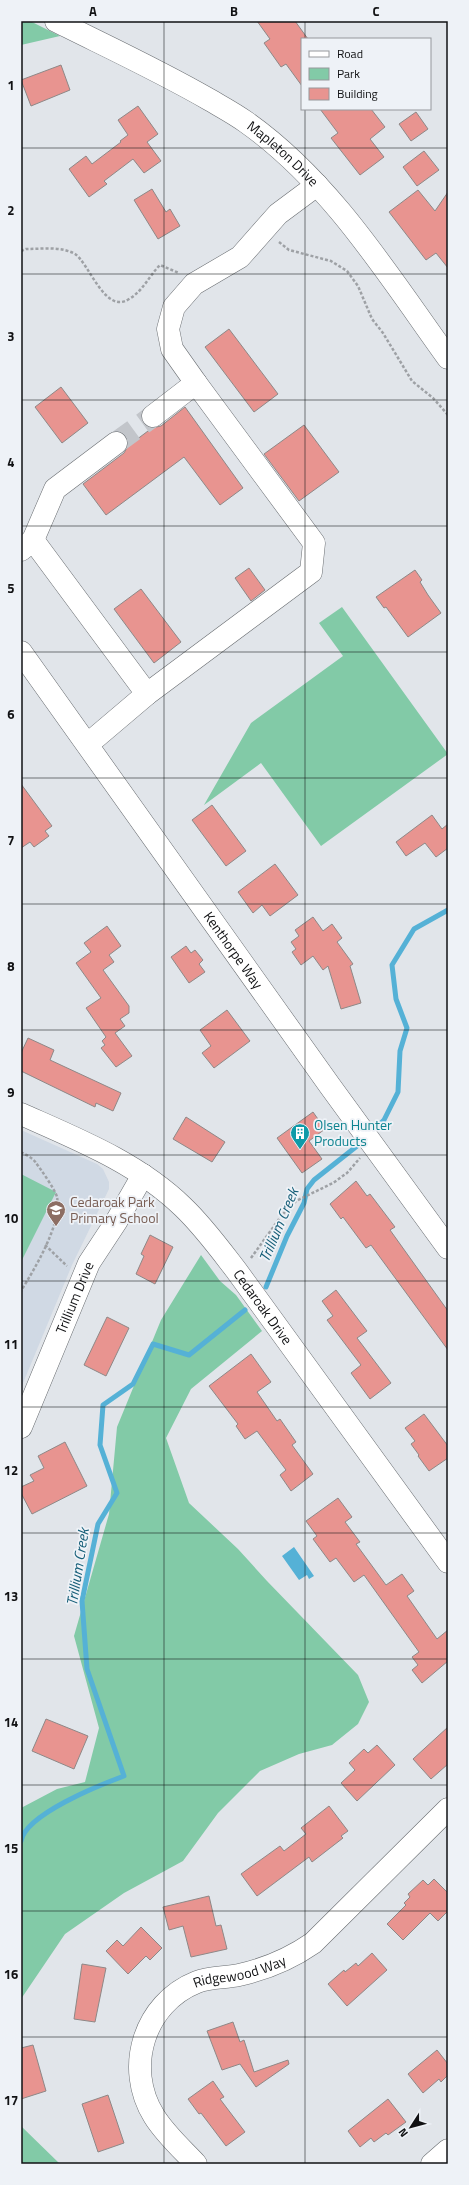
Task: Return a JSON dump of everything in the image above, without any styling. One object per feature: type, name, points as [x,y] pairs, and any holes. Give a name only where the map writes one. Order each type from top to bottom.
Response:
[{"type":"street","name":"Mapleton Drive","points":[[56,21],[181,83],[246,121],[281,150],[317,185],[353,227],[448,358]]},
{"type":"street","points":[[88,744],[147,694],[311,572],[314,543],[172,349],[168,329],[174,307],[196,283],[240,258],[266,227],[283,210],[317,185]]},
{"type":"street","points":[[153,416],[196,383]]},
{"type":"street","points":[[116,443],[55,489],[27,545],[147,694]]},
{"type":"street","name":"Kenthorpe Way","points":[[21,652],[372,1144],[448,1248]]},
{"type":"street","name":"Cedaroak Drive","points":[[21,1114],[81,1141],[143,1175],[183,1206],[206,1231],[236,1270],[448,1562]]},
{"type":"street","name":"Trillium Drive","points":[[21,1427],[89,1263],[116,1222],[143,1175]]},
{"type":"street","name":"Ridgewood Way","points":[[196,2164],[154,2116],[144,2096],[139,2075],[140,2053],[146,2031],[153,2019],[172,1996],[197,1982],[208,1978],[238,1975],[292,1958],[313,1943],[448,1809]]},
{"type":"street","points":[[432,2164],[448,2150]]},
{"type":"path","points":[[266,227],[279,242],[289,250],[331,261],[347,271],[358,286],[372,319],[383,333],[412,381],[433,398],[448,415]]},
{"type":"path","points":[[21,251],[26,249],[65,249],[76,255],[106,296],[116,301],[128,301],[136,294],[150,274],[160,265],[172,268],[196,283]]},
{"type":"path","points":[[236,1270],[256,1254],[282,1215],[296,1202],[347,1173],[372,1144]]},
{"type":"path","points":[[21,1152],[36,1162],[58,1197],[58,1209],[45,1245],[34,1269],[21,1291]]},
{"type":"path","points":[[45,1245],[81,1280]]},
{"type":"shaded area","name":"Cedaroak Park Primary School","points":[[21,1130],[97,1164],[103,1169],[109,1182],[109,1189],[72,1265],[21,1388]]},
{"type":"green space","points":[[21,21],[30,21],[60,36],[21,45]]},
{"type":"green space","points":[[342,607],[448,754],[321,846],[261,763],[204,805],[251,723],[343,656],[319,623]]},
{"type":"green space","points":[[21,1174],[56,1192],[21,1262]]},
{"type":"green space","points":[[201,1255],[220,1281],[236,1295],[262,1331],[191,1389],[166,1438],[189,1503],[238,1549],[358,1675],[369,1702],[358,1724],[332,1745],[299,1754],[260,1771],[218,1813],[183,1861],[124,1893],[65,1934],[21,1999],[21,1808],[57,1789],[85,1782],[99,1728],[74,1636],[109,1514],[117,1427],[161,1320]]},
{"type":"green space","points":[[21,2126],[60,2164],[21,2164]]},
{"type":"water","points":[[294,1547],[314,1576],[309,1579],[307,1575],[299,1580],[282,1556]]},
{"type":"building","points":[[257,21],[295,21],[307,38],[301,38],[301,85],[286,64],[281,67],[264,43],[270,39]]},
{"type":"building","points":[[61,65],[70,90],[31,106],[21,80]]},
{"type":"building","points":[[138,106],[158,134],[147,142],[161,161],[144,173],[133,159],[104,181],[107,184],[89,197],[69,169],[86,156],[92,164],[121,142],[120,141],[128,135],[118,120]]},
{"type":"building","points":[[321,110],[372,110],[385,127],[370,139],[384,157],[360,175],[331,138],[338,133]]},
{"type":"building","points":[[416,112],[428,129],[411,141],[399,124]]},
{"type":"building","points":[[424,151],[439,170],[417,186],[403,167]]},
{"type":"building","points":[[152,189],[166,212],[170,209],[180,226],[158,239],[134,200]]},
{"type":"building","points":[[418,190],[435,211],[448,192],[448,268],[436,253],[426,260],[389,212]]},
{"type":"building","points":[[229,329],[278,394],[254,412],[205,347]]},
{"type":"building","points":[[61,387],[88,423],[62,443],[35,407]]},
{"type":"building","points":[[185,407],[243,488],[220,505],[184,457],[106,515],[83,484],[124,453],[128,446],[152,428],[161,426]]},
{"type":"building","points":[[304,425],[339,472],[299,501],[264,454]]},
{"type":"building","points":[[249,568],[265,590],[251,601],[235,578]]},
{"type":"building","points":[[415,570],[422,580],[420,582],[441,613],[408,637],[386,607],[384,608],[376,597]]},
{"type":"building","points":[[141,589],[181,642],[154,663],[114,609]]},
{"type":"building","points":[[21,784],[52,826],[45,831],[49,836],[34,847],[30,842],[21,848]]},
{"type":"building","points":[[212,805],[246,851],[226,866],[192,820]]},
{"type":"building","points":[[432,815],[442,829],[448,824],[448,848],[436,857],[425,843],[406,856],[396,842]]},
{"type":"building","points":[[275,864],[298,895],[270,916],[262,905],[253,913],[238,892]]},
{"type":"building","points":[[313,917],[323,931],[332,924],[342,938],[337,942],[353,964],[350,966],[361,1003],[341,1009],[328,966],[323,970],[313,956],[301,965],[292,952],[296,949],[291,942],[299,936],[295,930]]},
{"type":"building","points":[[107,926],[121,946],[109,955],[114,962],[103,970],[129,1006],[129,1013],[120,1019],[125,1026],[115,1033],[132,1056],[116,1067],[101,1048],[105,1045],[102,1041],[106,1037],[86,1008],[101,998],[76,963],[91,952],[84,943]]},
{"type":"building","points":[[186,946],[191,953],[195,950],[203,960],[199,964],[205,972],[189,983],[171,957]]},
{"type":"building","points":[[227,1010],[250,1041],[214,1068],[202,1053],[211,1046],[200,1030]]},
{"type":"building","points":[[28,1038],[54,1050],[50,1060],[121,1093],[113,1111],[96,1103],[95,1107],[21,1071],[21,1053]]},
{"type":"building","name":"Olsen Hunter Products","points":[[313,1112],[325,1129],[309,1141],[322,1159],[302,1173],[277,1138]]},
{"type":"building","points":[[186,1117],[225,1142],[212,1162],[173,1139]]},
{"type":"building","points":[[356,1181],[367,1196],[370,1194],[395,1227],[390,1230],[448,1311],[448,1350],[371,1245],[366,1248],[343,1217],[341,1219],[330,1204]]},
{"type":"building","points":[[150,1235],[173,1247],[155,1284],[136,1274],[144,1256],[141,1254]]},
{"type":"building","points":[[336,1290],[367,1331],[357,1338],[391,1383],[370,1399],[351,1373],[361,1365],[327,1320],[333,1316],[322,1301]]},
{"type":"building","points":[[107,1317],[129,1328],[106,1376],[84,1365]]},
{"type":"building","points":[[251,1354],[271,1382],[257,1392],[277,1421],[280,1419],[296,1442],[292,1445],[313,1474],[291,1491],[280,1475],[286,1470],[257,1431],[245,1439],[236,1426],[238,1424],[209,1386]]},
{"type":"building","points":[[424,1414],[448,1446],[448,1458],[429,1471],[411,1444],[415,1441],[405,1428]]},
{"type":"building","points":[[65,1442],[87,1486],[32,1514],[21,1493],[21,1487],[34,1481],[30,1475],[44,1468],[38,1456]]},
{"type":"building","points":[[338,1498],[352,1517],[345,1522],[360,1542],[356,1544],[386,1585],[402,1574],[414,1591],[407,1596],[437,1639],[448,1630],[448,1661],[422,1683],[412,1670],[418,1665],[412,1657],[419,1652],[364,1575],[354,1582],[336,1558],[330,1562],[313,1539],[317,1536],[306,1521]]},
{"type":"building","points":[[46,1719],[88,1736],[74,1769],[32,1751]]},
{"type":"building","points":[[448,1727],[448,1764],[431,1779],[413,1759]]},
{"type":"building","points":[[377,1745],[395,1765],[357,1801],[341,1783],[355,1770],[349,1763],[364,1749],[368,1753]]},
{"type":"building","points":[[329,1806],[348,1831],[341,1836],[343,1838],[312,1862],[309,1857],[257,1896],[241,1874],[280,1846],[284,1851],[306,1834],[301,1828]]},
{"type":"building","points":[[434,1879],[448,1893],[448,1911],[438,1921],[430,1913],[403,1940],[387,1924],[406,1905],[404,1903],[410,1897],[408,1894],[423,1880],[428,1885]]},
{"type":"building","points":[[209,1896],[216,1926],[221,1925],[227,1949],[191,1957],[183,1926],[169,1930],[163,1907]]},
{"type":"building","points":[[141,1927],[162,1948],[150,1960],[146,1956],[128,1974],[106,1951],[117,1940],[123,1946]]},
{"type":"building","points":[[372,1953],[387,1970],[347,2006],[328,1984],[344,1970],[345,1972],[356,1963],[358,1966]]},
{"type":"building","points":[[82,1964],[106,1968],[95,2022],[74,2019]]},
{"type":"building","points":[[233,2022],[240,2042],[244,2040],[254,2072],[288,2060],[289,2064],[256,2087],[240,2064],[222,2070],[207,2031]]},
{"type":"building","points":[[33,2045],[46,2091],[21,2099],[21,2048]]},
{"type":"building","points":[[437,2050],[448,2064],[448,2075],[441,2082],[439,2079],[423,2093],[408,2074]]},
{"type":"building","points":[[213,2081],[224,2097],[220,2099],[245,2132],[226,2146],[201,2113],[199,2114],[188,2099]]},
{"type":"building","points":[[108,2095],[124,2143],[98,2152],[82,2104]]},
{"type":"building","points":[[388,2099],[406,2122],[388,2135],[386,2133],[374,2142],[371,2138],[360,2147],[348,2131]]},
{"type":"waterway","name":"Trillium Creek","points":[[377,1127],[384,1120],[398,1092],[400,1051],[407,1028],[396,999],[392,965],[414,929],[448,910]]},
{"type":"waterway","name":"Trillium Creek","points":[[266,1287],[287,1236],[304,1203],[307,1189],[314,1180],[357,1146]]},
{"type":"waterway","name":"Trillium Creek","points":[[21,1841],[26,1831],[49,1811],[82,1793],[124,1776],[87,1669],[82,1601],[98,1524],[117,1493],[100,1445],[103,1405],[133,1384],[153,1344],[189,1355],[245,1310]]},
{"type":"tunnel","points":[[116,443],[153,416]]},
{"type":"place","name":"Olsen Hunter Products","points":[[300,1150]]},
{"type":"place","name":"Cedaroak Park Primary School","points":[[56,1227]]}]
